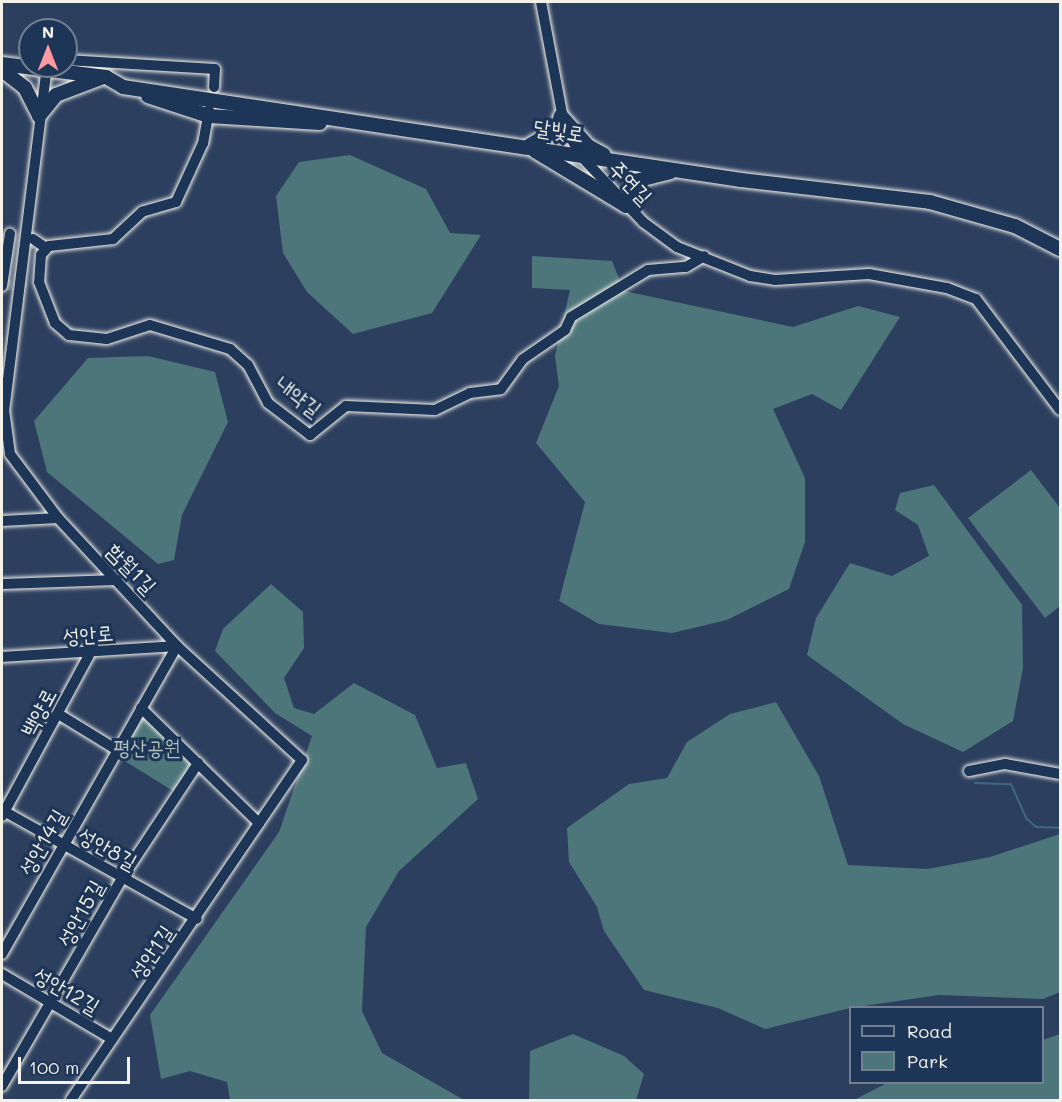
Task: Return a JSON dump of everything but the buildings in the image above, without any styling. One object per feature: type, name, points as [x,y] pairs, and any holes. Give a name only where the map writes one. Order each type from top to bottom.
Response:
[{"type":"main road","name":"달빛로","points":[[2,64],[18,65]]},
{"type":"main road","points":[[2,70],[25,88],[39,116],[56,95],[106,77]]},
{"type":"main road","name":"달빛로","points":[[78,72],[106,77],[123,87],[683,171],[930,202],[1015,226],[1060,249]]},
{"type":"main road","points":[[123,87],[209,113],[358,122]]},
{"type":"main road","points":[[525,146],[540,143],[556,130],[561,116],[588,146],[613,160]]},
{"type":"main road","points":[[525,146],[626,206],[635,181],[683,171]]},
{"type":"street","name":"주연길","points":[[541,2],[561,116],[579,154],[626,206],[677,247],[704,255]]},
{"type":"street","points":[[78,61],[215,69],[214,87]]},
{"type":"street","points":[[6,456],[4,410],[9,352],[44,78]]},
{"type":"street","points":[[33,239],[46,248],[113,239],[142,212],[176,202],[200,153],[209,113]]},
{"type":"street","points":[[2,286],[10,234]]},
{"type":"street","points":[[27,284],[39,282],[46,248]]},
{"type":"street","points":[[704,255],[764,279],[869,274],[947,288],[976,299],[1060,410]]},
{"type":"street","name":"내약길","points":[[39,282],[51,316],[69,335],[107,339],[150,325],[230,349],[248,365],[268,403],[310,435],[346,406],[435,410],[470,393],[501,389],[523,359],[565,330],[571,317],[641,273],[686,267],[704,255]]},
{"type":"street","points":[[2,378],[9,352]]},
{"type":"street","name":"함월1길","points":[[6,456],[58,518],[177,645]]},
{"type":"street","points":[[2,521],[58,518]]},
{"type":"street","points":[[2,585],[117,580]]},
{"type":"street","name":"성안로","points":[[2,657],[89,656],[177,645]]},
{"type":"street","name":"성안14길","points":[[2,954],[177,645]]},
{"type":"street","name":"성안1길","points":[[71,1101],[302,760],[177,645]]},
{"type":"street","name":"백양로","points":[[3,813],[60,715],[89,656]]},
{"type":"street","points":[[141,708],[259,823]]},
{"type":"street","points":[[60,715],[117,750]]},
{"type":"street","name":"성안15길","points":[[2,1086],[52,1003],[122,878],[198,763]]},
{"type":"street","points":[[969,771],[1005,764],[1060,774]]},
{"type":"street","name":"성안8길","points":[[3,813],[197,918]]},
{"type":"street","name":"성안12길","points":[[2,974],[112,1039]]},
{"type":"green space","points":[[350,155],[426,189],[450,233],[481,235],[432,313],[353,334],[307,292],[283,253],[276,196],[299,162]]},
{"type":"green space","points":[[532,256],[612,261],[624,291],[793,327],[858,306],[900,317],[841,410],[812,394],[773,409],[805,478],[805,542],[789,589],[727,620],[672,633],[599,624],[559,601],[585,502],[536,443],[559,386],[555,356],[570,290],[532,288]]},
{"type":"green space","points":[[148,356],[215,372],[228,422],[182,515],[174,560],[158,564],[47,472],[34,421],[88,358]]},
{"type":"green space","points":[[1031,470],[1060,508],[1060,606],[1045,618],[968,518]]},
{"type":"green space","points":[[934,485],[1022,605],[1023,668],[1013,721],[963,752],[903,724],[807,655],[816,618],[850,563],[892,576],[929,556],[918,525],[895,510],[900,493]]},
{"type":"green space","points":[[271,584],[303,612],[304,648],[284,678],[294,708],[314,714],[354,683],[415,715],[437,768],[466,763],[478,799],[399,871],[366,927],[362,1011],[382,1053],[464,1100],[230,1100],[227,1082],[190,1071],[161,1079],[150,1015],[279,832],[312,736],[275,713],[215,651],[223,629]]},
{"type":"green space","points":[[776,702],[819,776],[848,865],[928,869],[990,857],[1060,834],[1060,992],[1043,999],[939,995],[849,1006],[849,1008],[765,1029],[718,1008],[644,990],[604,931],[597,907],[569,862],[567,828],[629,784],[667,778],[687,742],[730,714]]},
{"type":"green space","name":"평산공원","points":[[141,708],[198,763],[178,794],[115,755]]},
{"type":"green space","points":[[573,1034],[624,1056],[644,1074],[636,1100],[529,1100],[530,1051]]},
{"type":"green space","points":[[1060,1034],[1060,1100],[854,1100],[885,1084],[1044,1084],[1044,1040]]},
{"type":"waterway","points":[[975,783],[1011,784],[1026,818],[1036,827],[1060,828]]},
{"type":"tunnel","points":[[2,286],[27,283]]}]
